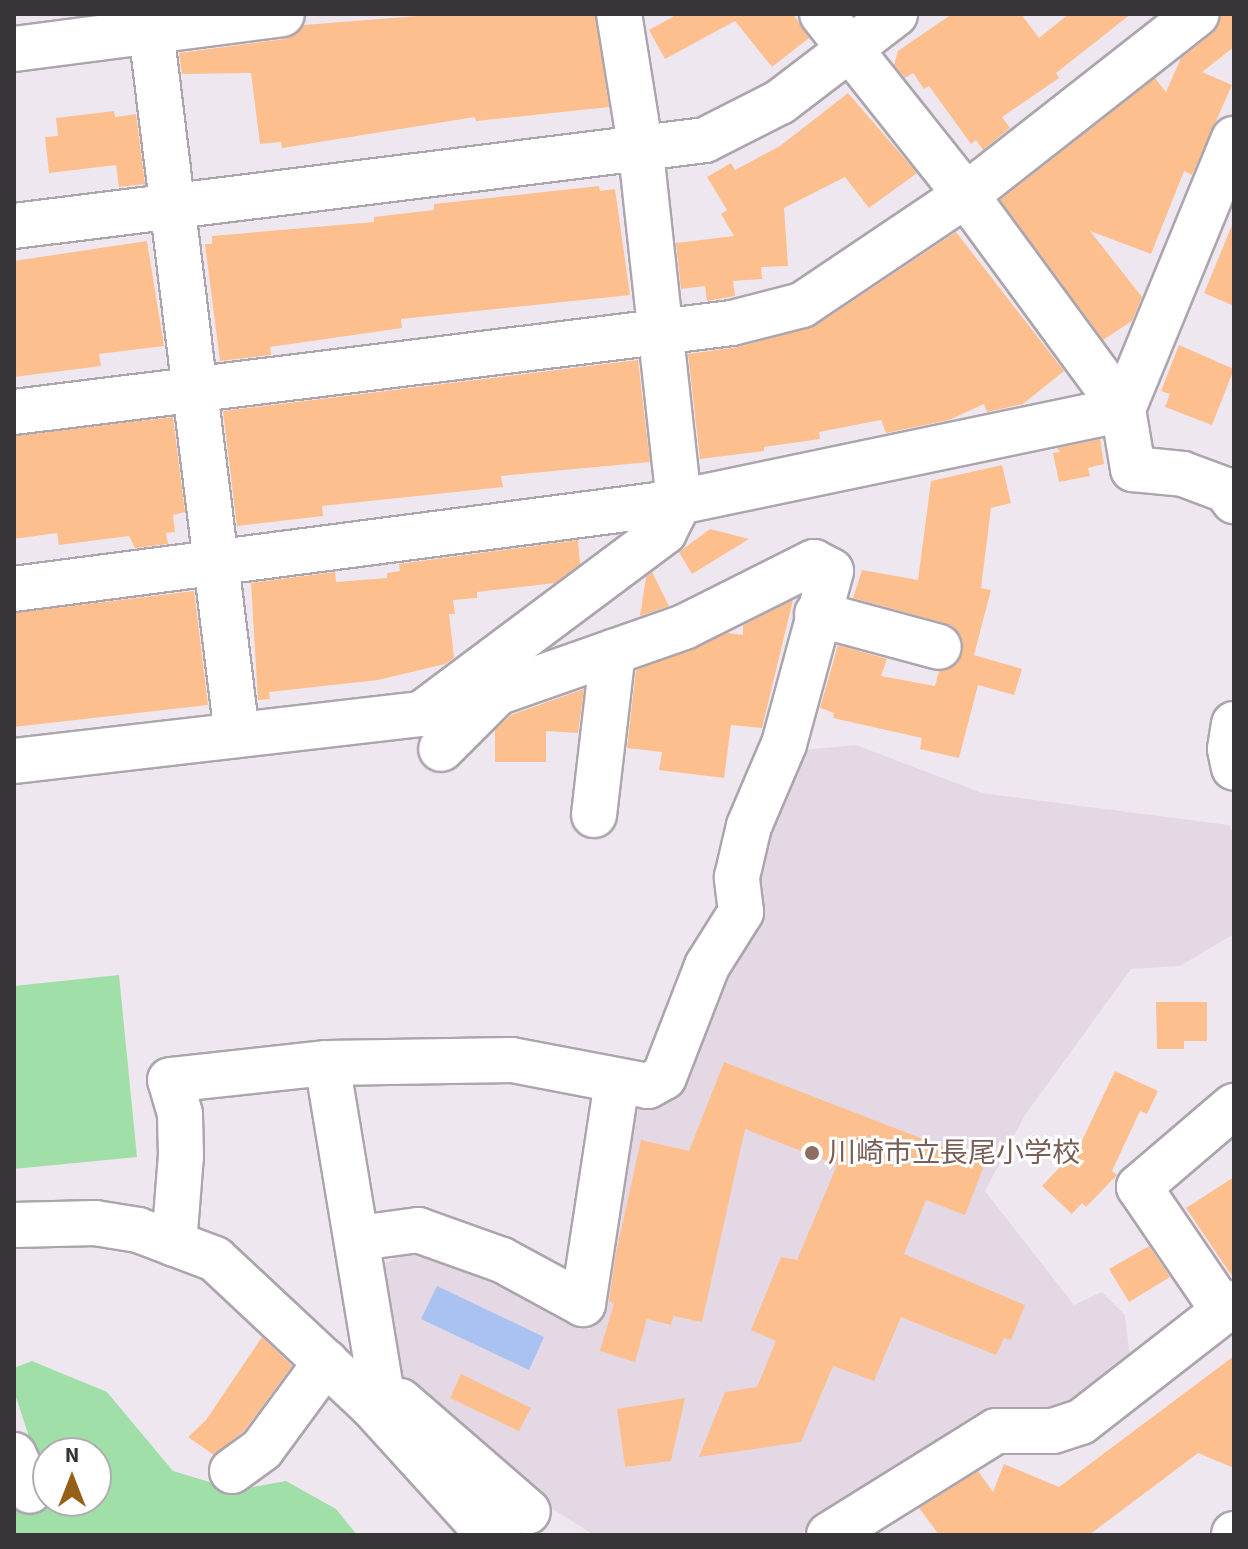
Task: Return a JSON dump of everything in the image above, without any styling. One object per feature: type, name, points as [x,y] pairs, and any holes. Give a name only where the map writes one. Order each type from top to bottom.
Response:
[{"type":"street","points":[[14,49],[150,22],[282,14]]},
{"type":"street","points":[[14,761],[421,714],[664,532],[679,502],[641,151],[619,14]]},
{"type":"street","points":[[822,14],[966,195],[1123,409],[1133,469],[1183,474],[1226,490],[1234,501]]},
{"type":"street","points":[[14,226],[641,151],[705,140],[736,128],[780,102],[895,14]]},
{"type":"street","points":[[14,412],[732,323],[802,305],[966,195],[1197,14]]},
{"type":"street","points":[[150,22],[237,735]]},
{"type":"street","points":[[1123,409],[1234,139]]},
{"type":"street","points":[[14,589],[679,502],[1123,409]]},
{"type":"street","points":[[174,1244],[181,1156],[180,1114],[170,1080],[327,1063],[512,1060],[648,1086],[664,1077],[707,966],[741,912],[737,877],[749,826],[784,744],[831,571],[814,562],[684,627],[497,693],[441,749]]},
{"type":"street","points":[[817,614],[939,647]]},
{"type":"street","points":[[594,815],[613,652]]},
{"type":"street","points":[[1234,724],[1230,749],[1234,768]]},
{"type":"street","points":[[327,1063],[359,1238],[376,1395]]},
{"type":"street","points":[[359,1238],[418,1230],[502,1260],[583,1304],[617,1082]]},
{"type":"street","points":[[829,1535],[996,1431],[1053,1431],[1081,1422],[1229,1306],[1139,1187],[1234,1106]]},
{"type":"street","points":[[14,1225],[95,1223],[138,1230],[215,1259],[326,1362],[376,1395],[474,1518],[514,1523]]},
{"type":"street","points":[[232,1471],[262,1449],[326,1362]]},
{"type":"shaded area","name":"川崎市立長尾小学校","points":[[856,745],[982,793],[1229,825],[1234,835],[1234,934],[1180,966],[1131,969],[1025,1115],[985,1191],[1074,1305],[1102,1292],[1125,1315],[1131,1366],[1052,1417],[996,1416],[797,1535],[594,1535],[524,1491],[400,1378],[379,1266],[405,1254],[438,1257],[590,1330],[626,1105],[640,1097],[668,1103],[792,751]]},
{"type":"green space","points":[[119,975],[137,1157],[14,1169],[14,986]]},
{"type":"green space","points":[[32,1361],[107,1392],[173,1471],[236,1490],[286,1481],[336,1509],[357,1535],[14,1535],[14,1457],[32,1446],[14,1391],[14,1368]]},
{"type":"water","points":[[437,1286],[544,1337],[529,1370],[421,1319]]},
{"type":"building","points":[[442,14],[595,14],[609,107],[476,121],[475,117],[282,148],[281,142],[260,144],[251,73],[182,74],[179,53],[285,39],[304,25]]},
{"type":"building","points":[[678,14],[793,14],[809,38],[772,67],[735,21],[665,59],[649,30]]},
{"type":"building","points":[[952,14],[1021,14],[1039,38],[1069,14],[1131,14],[1056,73],[1059,78],[1002,117],[1010,128],[983,150],[976,140],[971,144],[929,86],[924,89],[913,73],[905,78],[894,65],[898,51]]},
{"type":"building","points":[[1221,14],[1234,14],[1234,47],[1202,72],[1232,85],[1192,175],[1184,171],[1151,254],[1090,231],[1142,297],[1132,321],[1103,340],[1000,200],[1155,78],[1166,92],[1181,58],[1213,33]]},
{"type":"building","points":[[848,93],[917,173],[869,208],[845,177],[784,208],[788,266],[761,267],[762,279],[733,281],[735,296],[707,301],[705,286],[681,289],[676,243],[734,236],[721,214],[727,210],[707,177],[731,163],[735,170],[780,146]]},
{"type":"building","points":[[114,111],[115,117],[136,114],[145,184],[119,187],[116,165],[49,173],[45,137],[58,136],[56,118]]},
{"type":"building","points":[[599,186],[600,191],[615,189],[630,295],[401,319],[402,328],[270,347],[271,355],[220,361],[205,244],[212,244],[212,236],[374,222],[374,217],[434,210],[434,204]]},
{"type":"building","points":[[1234,223],[1234,306],[1204,293]]},
{"type":"building","points":[[956,232],[1064,371],[1023,404],[987,412],[984,404],[949,420],[886,433],[881,420],[819,432],[820,439],[764,447],[764,451],[700,459],[688,354],[738,347],[815,326]]},
{"type":"building","points":[[147,241],[164,346],[99,354],[101,366],[14,377],[14,261]]},
{"type":"building","points":[[1179,345],[1234,369],[1212,425],[1165,407],[1170,394],[1161,391]]},
{"type":"building","points":[[638,360],[650,462],[501,476],[503,487],[322,506],[323,516],[237,526],[223,411]]},
{"type":"building","points":[[173,417],[185,512],[173,515],[175,532],[166,533],[168,544],[135,548],[129,536],[59,545],[57,533],[14,539],[14,436]]},
{"type":"building","points":[[1100,439],[1104,464],[1088,468],[1090,476],[1059,482],[1053,453],[1060,452],[1057,448]]},
{"type":"building","points":[[1002,465],[1011,503],[991,508],[981,588],[991,590],[974,655],[1022,669],[1014,695],[978,685],[959,758],[920,749],[922,738],[833,718],[834,713],[820,708],[838,645],[887,659],[881,676],[935,686],[939,671],[957,664],[963,641],[951,625],[853,598],[862,570],[918,580],[931,481]]},
{"type":"building","points":[[710,529],[749,539],[692,574],[679,552]]},
{"type":"building","points":[[578,540],[580,564],[555,583],[477,592],[477,598],[453,600],[455,614],[449,614],[454,658],[445,664],[378,680],[269,692],[270,699],[258,700],[251,583],[335,572],[336,582],[387,578],[387,573],[400,571],[399,564]]},
{"type":"building","points":[[652,572],[669,606],[640,616],[646,577]]},
{"type":"building","points":[[194,591],[208,705],[14,727],[14,613]]},
{"type":"building","points":[[793,600],[762,728],[731,725],[724,778],[659,770],[662,752],[627,748],[636,670],[728,633],[743,635],[743,625]]},
{"type":"building","points":[[584,689],[578,733],[546,731],[546,762],[495,762],[495,730],[511,715]]},
{"type":"building","points":[[1156,1002],[1207,1002],[1207,1041],[1184,1041],[1184,1049],[1157,1049]]},
{"type":"building","points":[[724,1062],[985,1163],[965,1215],[926,1200],[904,1254],[1025,1305],[1011,1340],[1004,1338],[996,1355],[901,1317],[874,1381],[833,1366],[801,1442],[699,1457],[725,1392],[757,1387],[776,1341],[751,1330],[781,1257],[797,1260],[837,1165],[745,1129],[702,1322],[673,1316],[671,1325],[647,1319],[635,1362],[600,1351],[614,1303],[609,1302],[616,1253],[641,1140],[689,1151]]},
{"type":"building","points":[[1115,1071],[1158,1091],[1147,1114],[1140,1111],[1112,1171],[1117,1175],[1086,1207],[1082,1203],[1072,1214],[1042,1186],[1079,1147]]},
{"type":"building","points":[[1234,1177],[1234,1279],[1186,1208]]},
{"type":"building","points":[[1149,1246],[1170,1277],[1129,1302],[1109,1269]]},
{"type":"building","points":[[262,1337],[292,1366],[244,1431],[214,1455],[188,1437],[206,1420]]},
{"type":"building","points":[[1234,1356],[1234,1468],[1198,1453],[1089,1535],[939,1535],[919,1508],[978,1471],[993,1492],[1004,1464],[1059,1487]]},
{"type":"building","points":[[461,1374],[531,1408],[519,1431],[450,1398]]},
{"type":"building","points":[[685,1398],[671,1461],[625,1467],[617,1409]]},
{"type":"place","name":"川崎市立長尾小学校","points":[[812,1153]]}]
